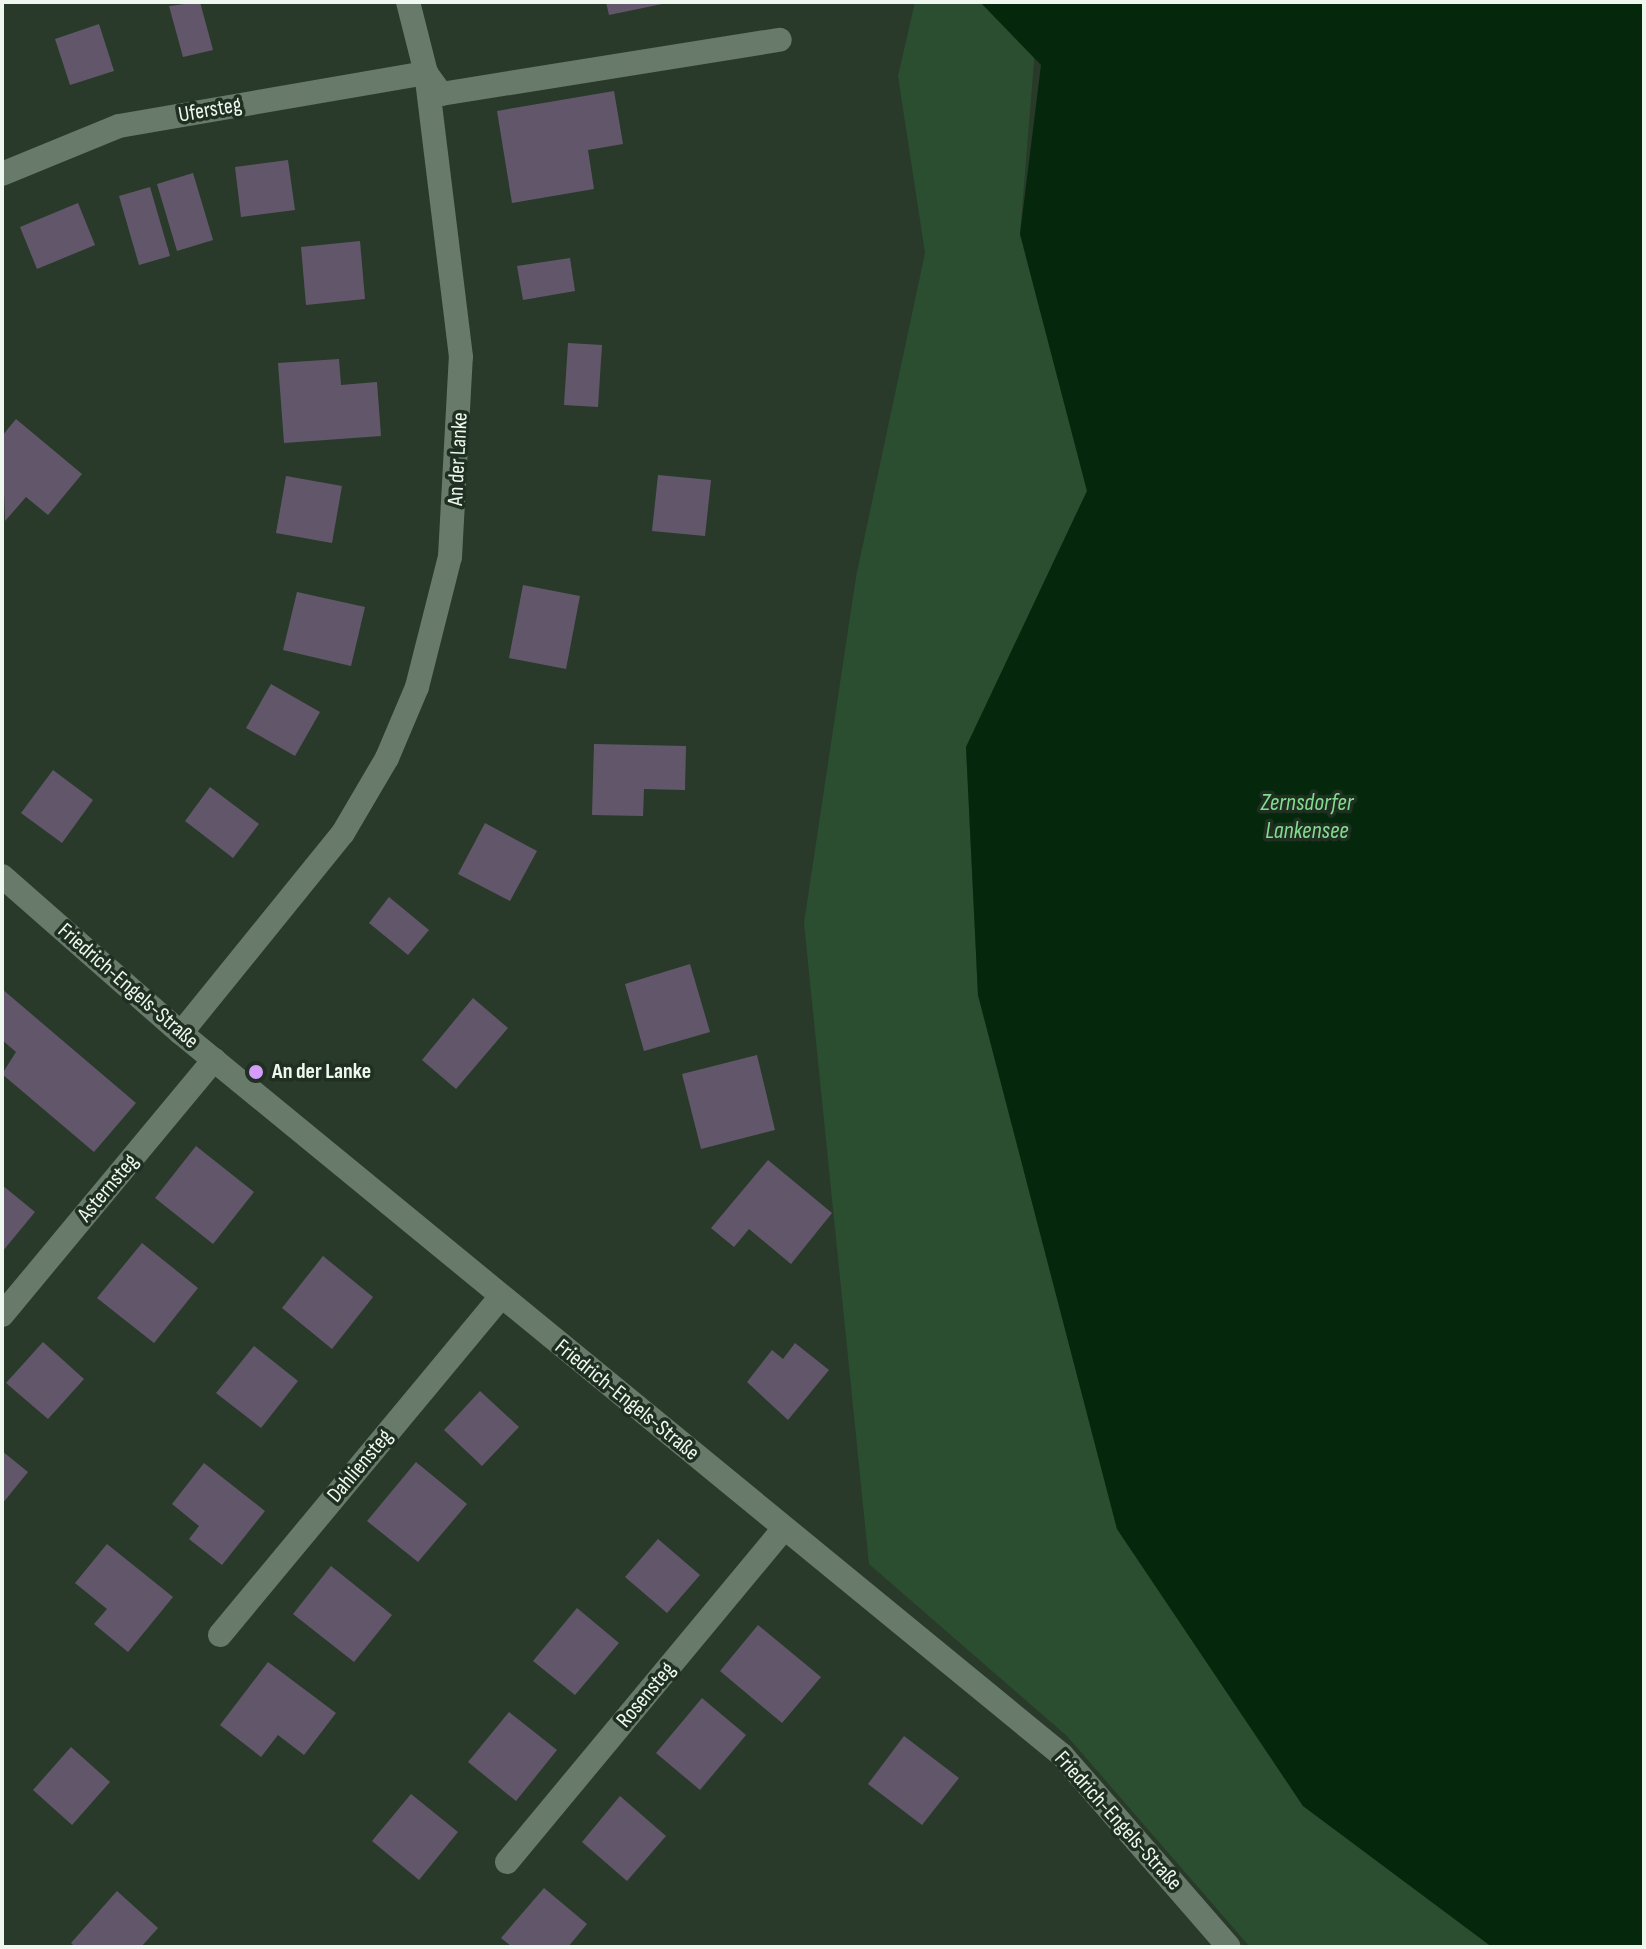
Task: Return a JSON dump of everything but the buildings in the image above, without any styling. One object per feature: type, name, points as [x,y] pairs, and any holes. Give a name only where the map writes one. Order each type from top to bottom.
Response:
[{"type":"street","name":"An der Lanke","points":[[181,1033],[343,833],[387,758],[435,625],[459,486],[461,357],[426,73],[408,2]]},
{"type":"street","points":[[426,73],[441,94],[780,40]]},
{"type":"street","name":"Ufersteg","points":[[2,174],[119,126],[426,73]]},
{"type":"street","name":"Friedrich-Engels-Straße","points":[[2,876],[181,1033],[500,1298],[1062,1755],[1229,1947]]},
{"type":"street","name":"Asternsteg","points":[[2,1315],[214,1060]]},
{"type":"street","name":"Dahliensteg","points":[[220,1635],[500,1298]]},
{"type":"street","name":"Rosensteg","points":[[507,1862],[784,1528]]},
{"type":"shaded area","points":[[915,2],[985,2],[1035,49],[1020,234],[1087,491],[966,747],[978,995],[1117,1529],[1303,1806],[1492,1947],[1250,1947],[1067,1736],[869,1564],[804,923],[856,577],[925,253],[898,76]]},
{"type":"water","name":"Zernsdorfer Lankensee","points":[[980,2],[1644,2],[1644,1947],[1492,1947],[1303,1806],[1117,1529],[978,995],[966,747],[1087,491],[1020,234],[1041,65]]},
{"type":"place","name":"An der Lanke","points":[[256,1072]]}]
